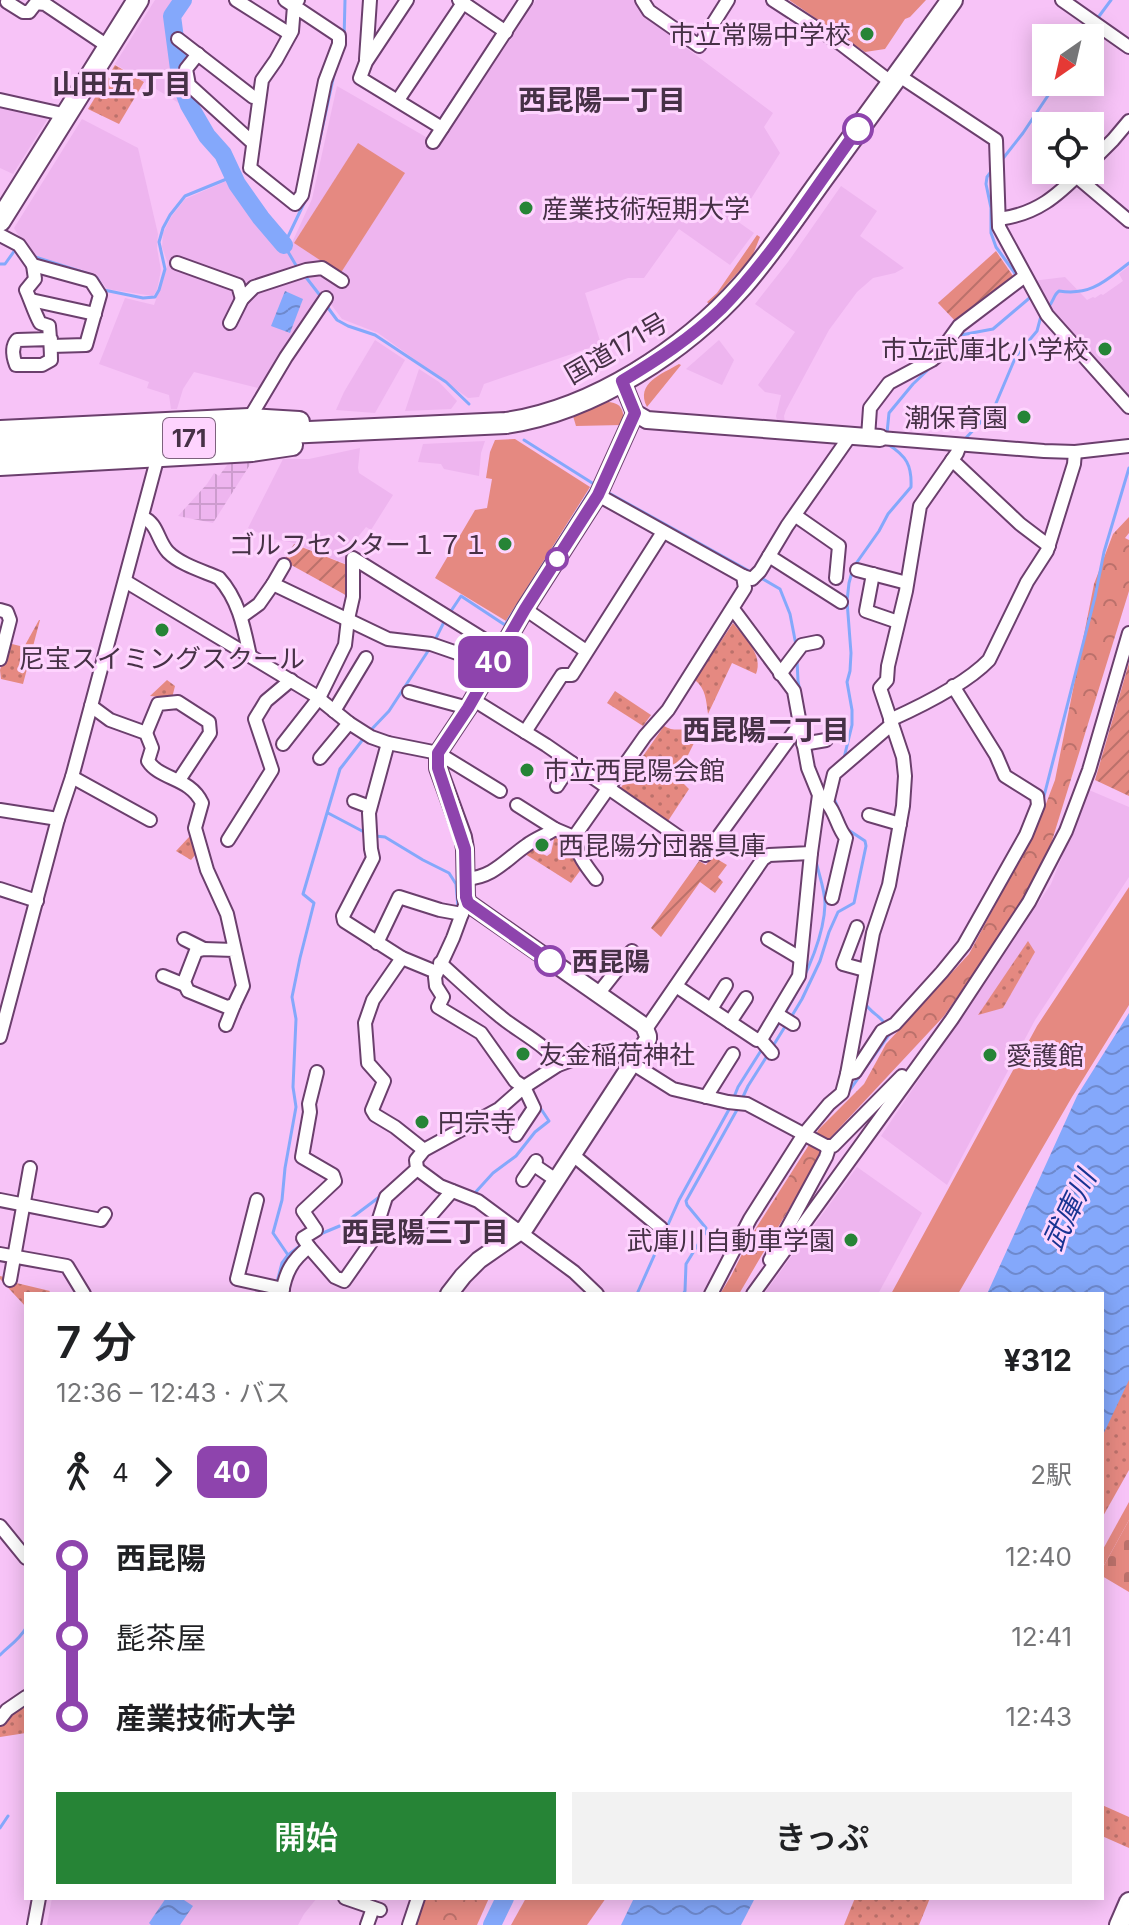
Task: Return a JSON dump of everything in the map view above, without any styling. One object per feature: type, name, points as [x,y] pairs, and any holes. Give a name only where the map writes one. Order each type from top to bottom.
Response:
[{"type":"main road","points":[[0,221],[138,0]]},
{"type":"main road","name":"国道171号","points":[[0,446],[512,422],[571,405],[622,381],[657,359],[690,336],[742,286],[952,0]]},
{"type":"main road","points":[[0,431],[249,419],[379,429]]},
{"type":"main road","points":[[0,465],[252,451],[379,429]]},
{"type":"main road","points":[[1119,1925],[1129,1902]]},
{"type":"street","points":[[236,0],[290,34]]},
{"type":"street","points":[[366,62],[370,0]]},
{"type":"street","points":[[407,0],[366,62],[360,78],[442,128]]},
{"type":"street","points":[[433,142],[526,0]]},
{"type":"street","points":[[642,0],[649,11],[699,46],[728,0]]},
{"type":"street","points":[[773,0],[996,140],[999,227],[1021,278],[1045,312],[1129,407]]},
{"type":"street","points":[[1062,0],[1129,47]]},
{"type":"street","points":[[398,100],[462,1],[506,32]]},
{"type":"street","points":[[7,2],[23,12],[29,12],[36,3],[45,4],[109,47]]},
{"type":"street","points":[[292,2],[339,36],[325,81],[302,195],[295,204],[250,168],[262,80],[290,34],[292,2]]},
{"type":"street","points":[[178,39],[253,97],[259,97]]},
{"type":"street","points":[[198,54],[186,69],[189,85],[253,143]]},
{"type":"street","points":[[0,100],[67,115]]},
{"type":"street","points":[[1104,149],[1129,121]]},
{"type":"street","points":[[999,219],[1018,217],[1040,207],[1067,184]]},
{"type":"street","points":[[1091,184],[1129,221]]},
{"type":"street","points":[[0,235],[19,245],[33,265],[35,279],[26,290],[40,323],[49,326],[51,342],[86,345],[100,295],[91,281],[33,265]]},
{"type":"street","points":[[177,263],[238,285],[242,299]]},
{"type":"street","points":[[230,323],[242,299],[254,287],[322,268],[342,281]]},
{"type":"street","points":[[881,438],[870,408],[889,383],[932,360],[959,326],[1021,278]]},
{"type":"street","points":[[31,300],[95,314]]},
{"type":"street","points":[[249,419],[324,302]]},
{"type":"street","points":[[622,381],[635,413],[647,420],[881,438],[958,449],[1075,452],[1129,446]]},
{"type":"street","points":[[516,1135],[534,1108],[524,1087],[515,1081],[481,1033],[438,1007],[443,997],[436,986],[438,967],[465,907],[466,879],[464,844],[438,768],[438,753],[598,495],[635,413]]},
{"type":"street","points":[[596,879],[575,846],[574,837],[645,736],[668,710],[733,609],[751,575],[769,556],[850,436]]},
{"type":"street","points":[[958,449],[1020,524],[1049,546]]},
{"type":"street","points":[[851,1073],[865,970],[889,885],[905,776],[903,757],[883,685],[920,506],[958,449]]},
{"type":"street","points":[[760,1039],[799,976],[811,853],[823,794],[840,770],[893,720],[982,668],[989,660],[1027,582],[1049,546],[1075,452]]},
{"type":"street","points":[[0,1037],[158,456]]},
{"type":"street","points":[[598,495],[663,532],[751,575]]},
{"type":"street","points":[[796,516],[839,546],[836,578]]},
{"type":"street","points":[[142,517],[153,523],[166,550],[177,559],[219,578],[241,617],[250,656]]},
{"type":"street","points":[[525,732],[562,675],[572,675],[663,532]]},
{"type":"street","points":[[769,556],[841,602]]},
{"type":"street","points":[[283,744],[319,698],[345,645],[353,597],[353,558],[501,650]]},
{"type":"street","points":[[241,617],[259,604],[284,565]]},
{"type":"street","points":[[857,570],[904,582]]},
{"type":"street","points":[[873,574],[866,611],[895,621]]},
{"type":"street","points":[[125,581],[291,680],[371,737],[438,753],[500,791]]},
{"type":"street","points":[[273,584],[388,639],[431,644],[460,654],[488,670]]},
{"type":"street","points":[[525,609],[586,651]]},
{"type":"street","points":[[733,609],[783,670],[794,691],[800,724],[813,742],[808,768],[846,838],[832,898]]},
{"type":"street","points":[[0,610],[7,612],[10,620],[0,659]]},
{"type":"street","points":[[754,1292],[957,1012],[1029,902],[1066,831],[1089,770],[1129,633]]},
{"type":"street","points":[[783,670],[802,645],[817,642]]},
{"type":"street","points":[[334,711],[366,658]]},
{"type":"street","points":[[228,840],[272,770],[255,719],[266,701],[291,680]]},
{"type":"street","points":[[712,1292],[741,1236],[813,1139],[829,1104],[842,1093],[851,1073],[886,1029],[895,1024],[959,953],[1026,835],[1038,805],[1037,796],[1005,776],[996,755],[953,686]]},
{"type":"street","points":[[409,692],[470,704],[525,732],[705,855],[800,724]]},
{"type":"street","points":[[179,780],[210,733],[209,722],[178,702],[158,704],[146,733],[152,748],[148,761],[152,768],[179,780],[198,795],[202,803],[195,828],[207,870],[227,914],[243,986],[226,1025]]},
{"type":"street","points":[[91,706],[110,720],[146,733]]},
{"type":"street","points":[[320,758],[349,723]]},
{"type":"street","points":[[388,743],[370,807],[373,858],[343,916],[344,921],[402,958],[438,967],[556,1059],[558,1065]]},
{"type":"street","points":[[557,786],[572,763]]},
{"type":"street","points":[[72,777],[115,794],[147,814]]},
{"type":"street","points":[[354,801],[370,807]]},
{"type":"street","points":[[517,805],[574,837]]},
{"type":"street","points":[[0,810],[58,819]]},
{"type":"street","points":[[869,815],[900,824]]},
{"type":"street","points":[[466,879],[480,878],[500,867],[527,845],[555,829]]},
{"type":"street","points":[[646,1029],[763,859],[769,855],[811,853]]},
{"type":"street","points":[[0,889],[37,901]]},
{"type":"street","points":[[377,943],[399,897],[440,910],[473,908],[646,1029],[648,1039],[527,1225],[479,1260],[451,1292]]},
{"type":"street","points":[[857,927],[843,964],[865,970]]},
{"type":"street","points":[[184,939],[204,949]]},
{"type":"street","points":[[768,939],[800,958]]},
{"type":"street","points":[[188,994],[184,982],[196,951],[234,950]]},
{"type":"street","points":[[598,994],[632,951]]},
{"type":"street","points":[[402,958],[373,1000],[365,1023],[368,1063],[384,1081],[372,1110],[424,1150]]},
{"type":"street","points":[[163,976],[188,994],[227,1007],[234,1005]]},
{"type":"street","points":[[711,1009],[726,985]]},
{"type":"street","points":[[676,986],[757,1040],[760,1039],[772,1053]]},
{"type":"street","points":[[730,1022],[746,998]]},
{"type":"street","points":[[778,1014],[793,1024]]},
{"type":"street","points":[[595,1292],[574,1272],[478,1201],[440,1186],[417,1169],[416,1160],[424,1150],[499,1109],[524,1087],[558,1065],[588,1054],[619,1055],[673,1089],[747,1104],[813,1139],[833,1146],[925,1055]]},
{"type":"street","points":[[706,1097],[733,1054]]},
{"type":"street","points":[[317,1072],[302,1157],[333,1175],[335,1181],[303,1211],[316,1230],[303,1238],[335,1277],[344,1281],[372,1241],[386,1197],[417,1169]]},
{"type":"street","points":[[762,1281],[768,1264],[826,1157],[828,1151],[813,1139]]},
{"type":"street","points":[[573,1155],[661,1228]]},
{"type":"street","points":[[523,1180],[536,1162],[556,1180]]},
{"type":"street","points":[[10,1280],[7,1256],[23,1205],[30,1168]]},
{"type":"street","points":[[425,1222],[452,1191]]},
{"type":"street","points":[[640,1210],[651,1198]]},
{"type":"street","points":[[0,1200],[101,1220],[105,1214]]},
{"type":"street","points":[[237,1279],[244,1227],[257,1200]]},
{"type":"street","points":[[223,1277],[283,1292],[285,1275],[296,1256],[309,1247]]},
{"type":"street","points":[[7,1256],[67,1266],[80,1292]]},
{"type":"street","points":[[0,1526],[24,1556]]},
{"type":"street","points":[[2,1711],[24,1698]]},
{"type":"street","points":[[34,1925],[39,1900]]},
{"type":"street","points":[[351,1900],[377,1909],[367,1925]]},
{"type":"street","points":[[409,1925],[417,1900]]},
{"type":"shaded area","points":[[155,0],[180,0],[168,19],[182,105],[115,64]]},
{"type":"shaded area","name":"産業技術短期大学","points":[[536,0],[637,0],[649,20],[773,113],[764,127],[780,153],[737,221],[754,233],[730,265],[679,229],[644,278],[628,278],[585,293],[601,344],[484,384],[479,397],[468,398],[378,333],[342,319],[324,295],[262,389],[194,372],[183,389],[177,409],[171,409],[169,395],[147,388],[149,382],[99,364],[125,298],[154,305],[168,264],[162,247],[163,233],[185,199],[231,179],[283,251],[291,245],[312,199],[337,86],[440,145]]},
{"type":"shaded area","points":[[0,103],[50,115],[13,174],[0,168]]},
{"type":"shaded area","points":[[82,119],[138,148],[158,234],[161,270],[153,296],[107,289],[92,273],[36,257],[28,251],[14,228]]},
{"type":"shaded area","points":[[841,186],[877,211],[860,236],[904,268],[873,278],[857,292],[829,330],[786,410],[785,423],[774,423],[781,395],[765,392],[758,385],[795,332],[755,304]]},
{"type":"shaded area","name":"市立武庫北小学校","points":[[1129,266],[1129,405],[1051,316],[1032,281],[1065,277],[1087,300],[1103,295],[1123,281],[1119,274]]},
{"type":"shaded area","points":[[375,340],[405,360],[375,413],[336,410],[344,392]]},
{"type":"shaded area","points":[[719,340],[734,360],[722,385],[686,369]]},
{"type":"shaded area","points":[[419,369],[439,382],[457,401],[451,409],[405,411]]},
{"type":"shaded area","points":[[485,441],[479,476],[444,469],[441,464],[418,462],[423,444]]},
{"type":"shaded area","points":[[360,448],[359,473],[393,495],[371,530],[366,527],[353,543],[346,564],[248,528],[283,459],[309,459]]},
{"type":"shaded area","points":[[253,460],[213,523],[178,516],[214,473],[219,476],[230,461]]},
{"type":"shaded area","points":[[1089,790],[1129,807],[1129,877],[1035,1020],[947,1185],[881,1136],[1051,884]]},
{"type":"shaded area","name":"武庫川自動車学園","points":[[857,1167],[922,1213],[879,1292],[765,1292]]},
{"type":"shaded area","points":[[52,1900],[315,1900],[298,1925],[47,1925]]},
{"type":"green space","name":"市立常陽中学校","points":[[789,0],[926,0],[905,19],[885,49],[865,52]]},
{"type":"green space","points":[[115,65],[144,82],[119,124],[88,109]]},
{"type":"green space","points":[[358,143],[405,173],[342,271],[338,272],[294,243]]},
{"type":"green space","points":[[757,235],[760,237],[752,257],[709,304],[707,302],[717,293]]},
{"type":"green space","points":[[996,251],[1015,279],[958,324],[938,303]]},
{"type":"green space","points":[[679,364],[647,407],[644,399],[647,385]]},
{"type":"green space","points":[[608,402],[622,409],[622,425],[576,426],[573,416]]},
{"type":"green space","name":"ゴルフセンター１７１","points":[[515,439],[590,487],[506,621],[435,578],[475,510],[487,508],[492,479],[486,478],[495,440]]},
{"type":"green space","points":[[1129,517],[1129,533],[1125,538],[1129,540],[1129,591],[1047,857],[1027,896],[944,1016],[831,1137],[740,1292],[721,1292],[751,1236],[819,1129],[864,1084],[886,1044],[969,954],[1038,825],[1055,780],[1094,584],[1113,534]]},
{"type":"green space","points":[[294,544],[352,567],[351,598],[284,561]]},
{"type":"green space","points":[[39,620],[23,684],[1,679],[0,670],[8,643],[24,647]]},
{"type":"green space","points":[[733,623],[755,653],[758,667],[756,674],[732,663],[708,714],[703,691],[695,680]]},
{"type":"green space","points":[[1129,663],[1129,796],[1095,780]]},
{"type":"green space","points":[[167,680],[175,686],[172,698],[150,696]]},
{"type":"green space","points":[[615,691],[651,715],[643,726],[607,703]]},
{"type":"green space","points":[[664,726],[699,733],[677,777],[689,789],[668,821],[620,789]]},
{"type":"green space","points":[[555,835],[569,838],[582,868],[571,883],[522,852],[534,844],[535,850],[547,856],[551,853]]},
{"type":"green space","points":[[190,836],[196,854],[191,860],[176,851]]},
{"type":"green space","points":[[712,856],[727,865],[718,877],[723,882],[715,893],[700,882],[661,937],[651,928],[699,861],[706,865]]},
{"type":"green space","points":[[1129,887],[1129,1005],[959,1292],[892,1292],[1037,1026]]},
{"type":"green space","points":[[1028,941],[1035,952],[1003,1008],[978,1015]]},
{"type":"green space","points":[[0,1276],[8,1278],[8,1281],[50,1291],[24,1292],[24,1305]]},
{"type":"green space","points":[[1129,1365],[1129,1470],[1104,1514],[1104,1409]]},
{"type":"green space","points":[[1129,1502],[1129,1520],[1104,1565],[1104,1547]]},
{"type":"green space","points":[[1129,1520],[1129,1592],[1104,1577],[1104,1565]]},
{"type":"green space","points":[[24,1703],[24,1733],[0,1737],[0,1724]]},
{"type":"green space","points":[[1104,1806],[1129,1817],[1129,1848],[1104,1837]]},
{"type":"green space","points":[[424,1900],[488,1900],[477,1925],[416,1925]]},
{"type":"green space","points":[[525,1900],[605,1900],[587,1925],[511,1925]]},
{"type":"green space","points":[[854,1900],[929,1900],[919,1925],[844,1925]]},
{"type":"water","points":[[285,291],[303,299],[290,333],[271,326]]},
{"type":"water","name":"武庫川","points":[[1129,1013],[1129,1380],[1104,1433],[1104,1292],[988,1292],[1077,1096]]},
{"type":"water","points":[[165,1900],[184,1900],[193,1906],[180,1925],[149,1923]]},
{"type":"water","points":[[633,1900],[754,1900],[741,1925],[621,1925]]},
{"type":"waterway","points":[[183,0],[172,16],[181,84],[189,105],[207,136],[223,154],[237,184],[284,245]]},
{"type":"waterway","points":[[344,40],[345,0]]},
{"type":"waterway","points":[[1097,19],[1111,0]]},
{"type":"waterway","points":[[310,184],[335,70]]},
{"type":"waterway","points":[[439,121],[457,94]]},
{"type":"waterway","points":[[1001,161],[1048,96]]},
{"type":"waterway","points":[[993,169],[986,184],[991,208],[991,233],[996,247],[1017,276]]},
{"type":"waterway","points":[[32,256],[92,275],[104,290],[143,298],[155,297],[165,269],[159,242],[170,215],[185,196],[234,176]]},
{"type":"waterway","points":[[297,267],[284,245],[306,199]]},
{"type":"waterway","points":[[0,264],[5,264],[15,250]]},
{"type":"waterway","points":[[1048,307],[1059,291],[1089,289],[1129,263]]},
{"type":"waterway","points":[[305,276],[322,298]]},
{"type":"waterway","points":[[956,340],[961,335],[993,329],[1033,295]]},
{"type":"waterway","points":[[326,305],[337,320],[375,335],[446,382],[469,404]]},
{"type":"waterway","points":[[964,440],[994,408],[1016,356],[1037,331],[1041,316]]},
{"type":"waterway","points":[[887,433],[889,413],[932,366]]},
{"type":"waterway","points":[[524,440],[597,486]]},
{"type":"waterway","points":[[855,565],[888,514],[911,487],[907,462],[889,445]]},
{"type":"waterway","points":[[1043,800],[1104,552],[1129,468]]},
{"type":"waterway","points":[[449,614],[461,596],[505,625],[594,485]]},
{"type":"waterway","points":[[607,492],[751,572]]},
{"type":"waterway","points":[[844,758],[852,725],[847,682],[851,653],[847,601],[852,572]]},
{"type":"waterway","points":[[761,578],[780,589],[790,614],[796,645]]},
{"type":"waterway","points":[[434,642],[445,620]]},
{"type":"waterway","points":[[369,732],[389,711],[430,648]]},
{"type":"waterway","points":[[797,660],[809,740]]},
{"type":"waterway","points":[[277,1282],[282,1263],[288,1255],[273,1233],[282,1200],[296,1107],[293,1087],[296,1019],[292,997],[314,903],[303,894],[340,769],[364,738]]},
{"type":"waterway","points":[[790,1019],[820,961],[838,912],[854,903],[866,846],[865,841],[847,829],[833,796]]},
{"type":"waterway","points":[[328,813],[364,832]]},
{"type":"waterway","points":[[375,836],[385,837],[449,873],[456,884],[458,908]]},
{"type":"waterway","points":[[784,1015],[805,976],[821,933],[825,899],[816,861]]},
{"type":"waterway","points":[[865,1003],[886,1026]]},
{"type":"waterway","points":[[766,1042],[780,1022]]},
{"type":"waterway","points":[[773,1046],[786,1025]]},
{"type":"waterway","points":[[847,1094],[891,1032]]},
{"type":"waterway","points":[[734,1097],[762,1049]]},
{"type":"waterway","points":[[741,1101],[767,1056]]},
{"type":"waterway","points":[[638,1292],[679,1200],[732,1104]]},
{"type":"waterway","points":[[473,1195],[549,1121],[539,1106]]},
{"type":"waterway","points":[[684,1292],[686,1264],[706,1228],[686,1201],[738,1108]]},
{"type":"waterway","points":[[780,1183],[808,1139]]},
{"type":"waterway","points":[[318,1235],[342,1225],[382,1195]]},
{"type":"waterway","points":[[288,1255],[301,1245]]},
{"type":"waterway","points":[[718,1292],[732,1266]]},
{"type":"waterway","points":[[0,1655],[24,1630]]},
{"type":"waterway","points":[[0,1828],[8,1816]]},
{"type":"waterway","points":[[492,1925],[504,1900]]},
{"type":"bus line","name":"40","points":[[550,961],[468,903],[463,837],[438,768],[438,753],[598,495],[635,413],[622,381],[677,346],[730,299],[753,274],[858,129]]},
{"type":"place","name":"市立常陽中学校","points":[[867,34]]},
{"type":"place","name":"産業技術短期大学","points":[[526,208]]},
{"type":"place","name":"市立武庫北小学校","points":[[1105,349]]},
{"type":"place","name":"潮保育園","points":[[1024,417]]},
{"type":"place","name":"ゴルフセンター１７１","points":[[505,544]]},
{"type":"place","name":"尼宝スイミングスクール","points":[[162,630]]},
{"type":"place","name":"市立西昆陽会館","points":[[527,770]]},
{"type":"place","name":"西昆陽分団器具庫","points":[[542,845]]},
{"type":"place","name":"西昆陽","points":[[550,961]]},
{"type":"place","name":"友金稲荷神社","points":[[523,1054]]},
{"type":"place","name":"愛護館","points":[[990,1055]]},
{"type":"place","name":"円宗寺","points":[[422,1122]]},
{"type":"place","name":"武庫川自動車学園","points":[[851,1240]]},
{"type":"district","name":"山田五丁目","points":[[122,84]]},
{"type":"district","name":"西昆陽一丁目","points":[[602,100]]},
{"type":"district","name":"西昆陽二丁目","points":[[766,730]]},
{"type":"district","name":"西昆陽三丁目","points":[[425,1232]]}]
